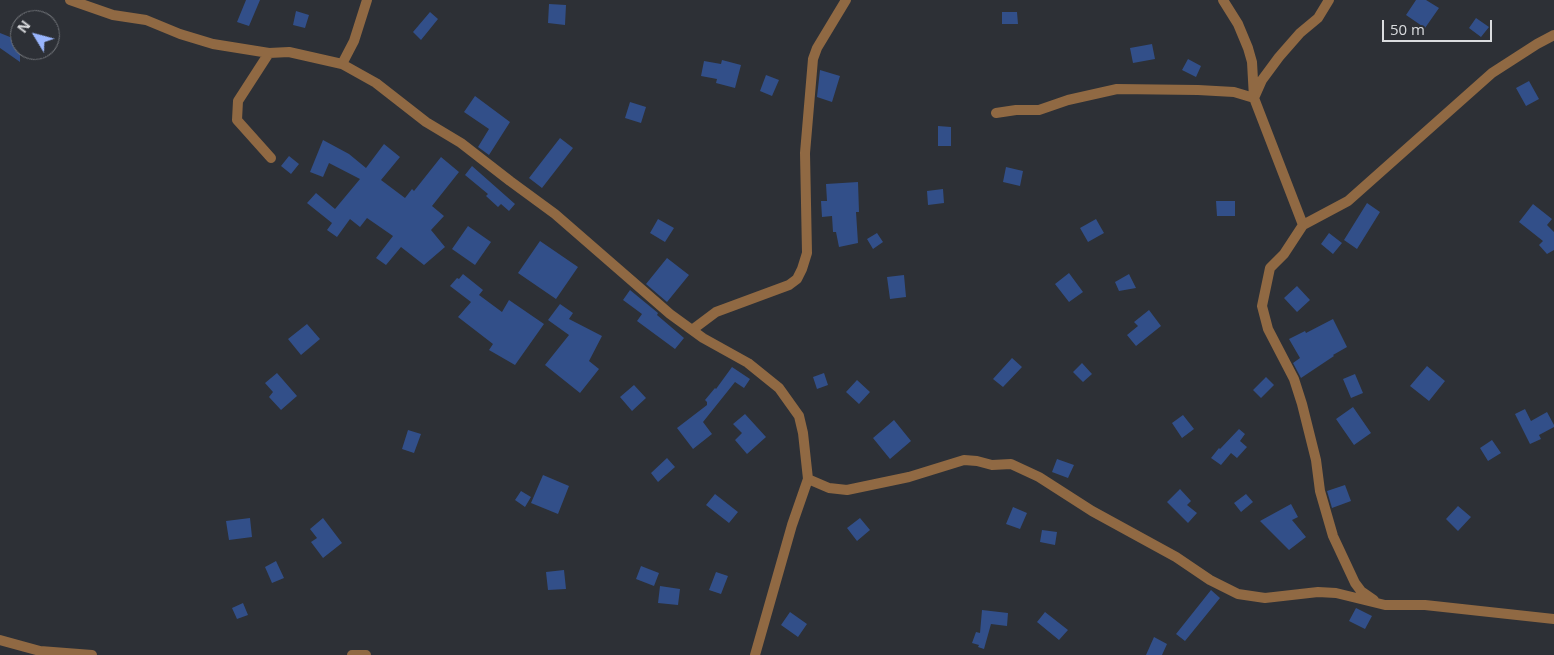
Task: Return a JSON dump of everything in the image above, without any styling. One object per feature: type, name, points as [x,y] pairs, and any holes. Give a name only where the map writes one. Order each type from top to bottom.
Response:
[{"type":"street","points":[[70,0],[112,15],[146,20],[180,34],[213,44],[269,53],[290,52],[342,64],[376,83],[426,122],[462,144],[555,214],[670,314],[703,338],[748,363],[779,388],[799,416],[803,433],[808,479],[792,525],[755,655]]},
{"type":"street","points":[[342,64],[354,41],[367,0]]},
{"type":"street","points":[[692,330],[716,312],[789,285],[797,279],[802,269],[808,253],[805,154],[813,59],[817,48],[846,0]]},
{"type":"street","points":[[1223,0],[1238,24],[1252,62],[1254,98],[1303,225]]},
{"type":"street","points":[[1254,98],[1262,80],[1279,56],[1300,33],[1318,18],[1329,0]]},
{"type":"street","points":[[1385,605],[1370,598],[1361,591],[1355,583],[1333,536],[1320,491],[1316,460],[1302,404],[1294,379],[1268,329],[1262,306],[1270,268],[1284,254],[1303,225],[1348,201],[1492,73],[1554,35]]},
{"type":"street","points":[[269,53],[238,101],[238,120],[271,158]]},
{"type":"street","points":[[996,113],[1016,110],[1040,110],[1068,100],[1117,89],[1234,92],[1254,98]]},
{"type":"street","points":[[808,479],[829,488],[847,490],[909,477],[964,460],[977,461],[992,466],[1011,464],[1039,478],[1092,511],[1176,556],[1210,580],[1238,594],[1265,598],[1318,592],[1385,605],[1425,605],[1554,619]]},
{"type":"street","points":[[0,640],[40,650],[92,655]]},
{"type":"street","points":[[352,655],[366,655]]},
{"type":"building","points":[[246,0],[260,0],[249,26],[237,22]]},
{"type":"building","points":[[1416,0],[1426,0],[1439,8],[1425,28],[1406,15]]},
{"type":"building","points":[[549,4],[566,5],[565,25],[548,23]]},
{"type":"building","points":[[296,11],[309,15],[305,28],[293,25]]},
{"type":"building","points":[[430,12],[438,19],[421,40],[413,32]]},
{"type":"building","points":[[1002,12],[1017,12],[1018,24],[1002,24]]},
{"type":"building","points":[[1476,18],[1489,27],[1481,37],[1469,28]]},
{"type":"building","points":[[0,33],[10,37],[10,55],[0,48]]},
{"type":"building","points":[[1152,44],[1155,59],[1133,63],[1130,48]]},
{"type":"building","points":[[1188,59],[1201,66],[1196,77],[1182,70]]},
{"type":"building","points":[[722,60],[741,65],[735,88],[716,83],[717,79],[701,76],[704,61],[721,64]]},
{"type":"building","points":[[820,70],[840,76],[832,102],[817,97]]},
{"type":"building","points":[[766,75],[779,80],[772,96],[760,91]]},
{"type":"building","points":[[1529,81],[1539,99],[1526,106],[1516,88]]},
{"type":"building","points":[[475,96],[510,122],[489,155],[478,147],[489,129],[464,112]]},
{"type":"building","points":[[630,102],[646,107],[641,123],[625,118]]},
{"type":"building","points":[[938,126],[951,127],[951,146],[938,146]]},
{"type":"building","points":[[560,138],[573,148],[542,188],[529,178]]},
{"type":"building","points":[[323,140],[349,154],[366,168],[384,144],[400,157],[381,180],[405,198],[412,189],[414,191],[441,157],[459,172],[432,206],[444,216],[431,230],[445,247],[424,265],[401,247],[386,265],[376,258],[393,236],[367,218],[360,227],[350,219],[337,237],[327,230],[332,223],[307,203],[316,193],[335,209],[360,179],[329,163],[323,177],[310,172]]},
{"type":"building","points":[[289,156],[299,164],[291,174],[281,166]]},
{"type":"building","points":[[472,166],[515,204],[509,211],[501,204],[498,207],[486,196],[488,194],[465,175]]},
{"type":"building","points":[[1006,167],[1023,171],[1020,186],[1003,182]]},
{"type":"building","points":[[858,182],[859,212],[856,212],[858,243],[839,247],[836,232],[833,232],[832,216],[822,217],[821,201],[827,201],[826,184]]},
{"type":"building","points":[[943,189],[944,203],[928,205],[927,191]]},
{"type":"building","points":[[1216,201],[1235,201],[1235,216],[1217,216]]},
{"type":"building","points":[[1367,203],[1380,212],[1357,249],[1344,240]]},
{"type":"building","points":[[1533,204],[1552,219],[1547,225],[1554,232],[1554,250],[1547,254],[1539,245],[1543,241],[1519,222]]},
{"type":"building","points":[[658,219],[674,228],[665,242],[650,233]]},
{"type":"building","points":[[1096,219],[1104,233],[1088,242],[1080,228]]},
{"type":"building","points":[[468,226],[491,242],[475,265],[452,249]]},
{"type":"building","points":[[877,233],[883,242],[873,249],[867,239]]},
{"type":"building","points":[[1329,233],[1342,243],[1333,254],[1321,244]]},
{"type":"building","points":[[540,241],[578,267],[556,299],[518,273]]},
{"type":"building","points":[[667,258],[689,275],[667,302],[646,284]]},
{"type":"building","points":[[1069,273],[1083,292],[1069,302],[1055,284]]},
{"type":"building","points":[[463,274],[483,290],[479,295],[502,312],[509,300],[544,324],[515,365],[489,350],[493,344],[458,317],[471,302],[450,286]]},
{"type":"building","points":[[1129,274],[1136,288],[1119,291],[1115,282]]},
{"type":"building","points":[[904,275],[906,297],[890,299],[887,277]]},
{"type":"building","points":[[1297,286],[1310,300],[1297,312],[1284,298]]},
{"type":"building","points":[[630,290],[684,338],[675,349],[637,321],[642,314],[623,300]]},
{"type":"building","points":[[560,304],[573,313],[569,319],[602,336],[589,361],[599,369],[580,393],[545,365],[569,335],[548,320]]},
{"type":"building","points":[[1149,310],[1161,326],[1136,346],[1127,335],[1138,326],[1134,322]]},
{"type":"building","points":[[1333,319],[1347,347],[1301,378],[1293,363],[1300,358],[1289,339],[1305,331],[1306,333]]},
{"type":"building","points":[[307,324],[320,339],[301,355],[288,339]]},
{"type":"building","points":[[1012,358],[1022,367],[1003,387],[993,379]]},
{"type":"building","points":[[1082,363],[1092,374],[1083,382],[1073,372]]},
{"type":"building","points":[[1427,366],[1445,381],[1429,401],[1410,386]]},
{"type":"building","points":[[732,367],[750,379],[744,388],[735,382],[703,422],[712,434],[693,449],[677,428],[707,405],[705,400],[716,389]]},
{"type":"building","points":[[277,373],[297,396],[281,410],[269,397],[273,392],[265,383]]},
{"type":"building","points":[[824,373],[828,385],[817,389],[813,377]]},
{"type":"building","points":[[1355,374],[1363,393],[1351,398],[1343,379]]},
{"type":"building","points":[[1266,377],[1274,385],[1261,398],[1253,390]]},
{"type":"building","points":[[857,380],[870,392],[859,404],[846,392]]},
{"type":"building","points":[[634,385],[646,398],[632,411],[620,397]]},
{"type":"building","points":[[1353,407],[1371,433],[1354,445],[1336,419]]},
{"type":"building","points":[[1525,409],[1531,421],[1547,412],[1554,425],[1554,427],[1539,435],[1541,439],[1530,444],[1515,414]]},
{"type":"building","points":[[745,414],[766,437],[747,454],[735,440],[742,433],[733,424]]},
{"type":"building","points":[[1183,415],[1194,429],[1182,438],[1172,423]]},
{"type":"building","points":[[894,420],[911,441],[890,459],[873,438]]},
{"type":"building","points":[[1239,429],[1245,434],[1240,441],[1247,447],[1237,458],[1231,453],[1221,465],[1211,458],[1219,448]]},
{"type":"building","points":[[408,430],[421,434],[414,453],[402,449]]},
{"type":"building","points":[[1492,440],[1501,453],[1488,461],[1480,448]]},
{"type":"building","points":[[667,458],[675,467],[658,482],[651,473]]},
{"type":"building","points":[[1057,459],[1074,465],[1068,478],[1052,472]]},
{"type":"building","points":[[543,475],[569,486],[558,514],[531,503]]},
{"type":"building","points":[[1345,485],[1351,501],[1332,508],[1327,491]]},
{"type":"building","points":[[1180,489],[1191,501],[1187,505],[1197,513],[1188,523],[1167,502]]},
{"type":"building","points":[[521,491],[531,497],[525,507],[515,500]]},
{"type":"building","points":[[715,494],[738,512],[729,523],[706,505]]},
{"type":"building","points":[[1246,494],[1253,502],[1241,512],[1234,503]]},
{"type":"building","points":[[1291,504],[1298,517],[1292,520],[1306,537],[1289,550],[1260,521]]},
{"type":"building","points":[[1458,506],[1471,517],[1458,531],[1446,519]]},
{"type":"building","points":[[1013,507],[1027,513],[1020,529],[1006,524]]},
{"type":"building","points":[[250,518],[252,537],[229,540],[226,521]]},
{"type":"building","points":[[323,518],[342,543],[323,558],[311,542],[317,538],[310,529]]},
{"type":"building","points":[[860,518],[870,530],[857,541],[847,528]]},
{"type":"building","points":[[1042,530],[1057,532],[1055,545],[1040,542]]},
{"type":"building","points":[[276,561],[284,578],[272,583],[265,567]]},
{"type":"building","points":[[641,566],[659,573],[654,586],[636,579]]},
{"type":"building","points":[[564,570],[566,589],[548,590],[546,572]]},
{"type":"building","points":[[716,572],[728,576],[721,594],[709,590]]},
{"type":"building","points":[[660,586],[680,589],[678,605],[658,603]]},
{"type":"building","points":[[1211,590],[1220,598],[1185,641],[1176,634]]},
{"type":"building","points":[[243,603],[248,615],[237,619],[232,608]]},
{"type":"building","points":[[1356,608],[1372,616],[1365,629],[1349,621]]},
{"type":"building","points":[[982,610],[1008,613],[1007,626],[991,624],[984,649],[972,643],[976,632],[980,633]]},
{"type":"building","points":[[790,612],[807,624],[798,637],[781,625]]},
{"type":"building","points":[[1045,612],[1068,630],[1059,640],[1037,622]]},
{"type":"building","points":[[1154,637],[1167,644],[1162,655],[1146,655]]}]
